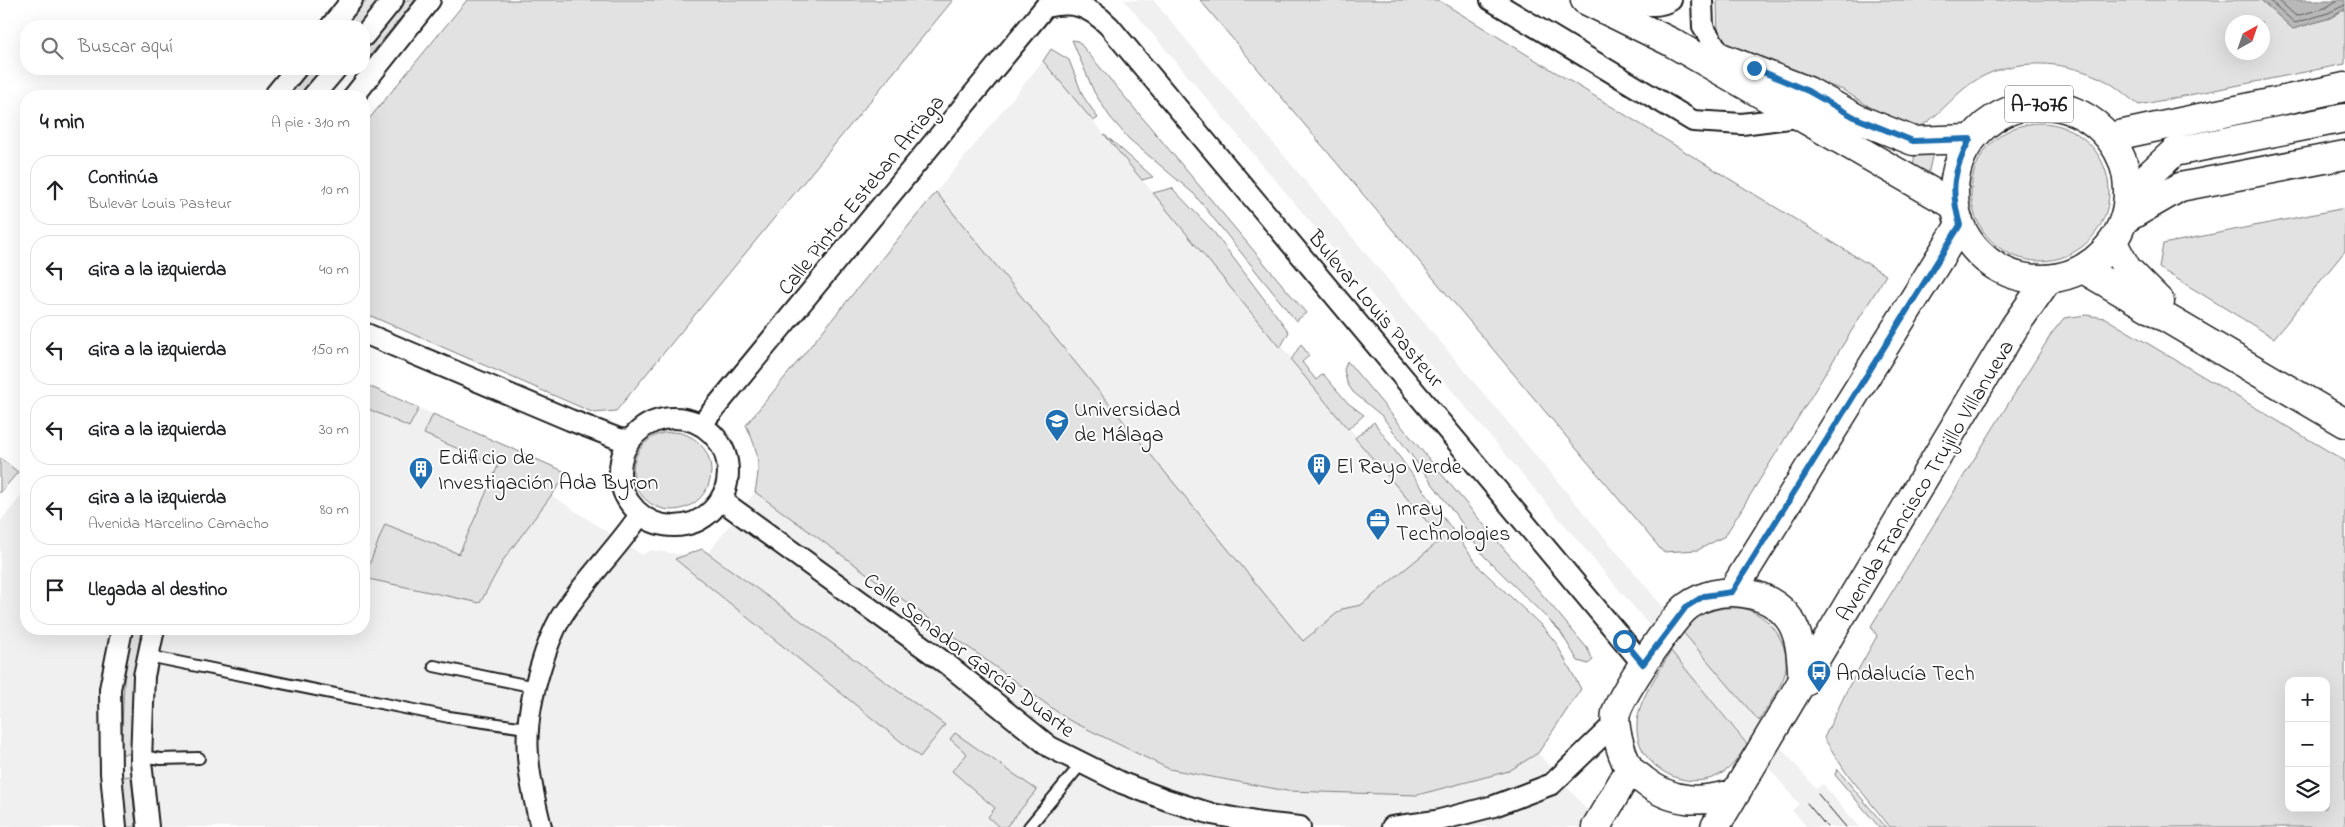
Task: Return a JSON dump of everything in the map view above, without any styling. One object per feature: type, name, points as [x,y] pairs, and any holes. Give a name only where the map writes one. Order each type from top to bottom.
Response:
[{"type":"street","points":[[336,20],[352,0]]},
{"type":"street","points":[[370,29],[393,0]]},
{"type":"street","points":[[359,90],[430,0]]},
{"type":"street","points":[[1491,0],[1693,121],[1742,124],[1798,117]]},
{"type":"street","points":[[1586,0],[1670,42],[1798,117],[1957,215],[1974,249],[1995,266],[2020,277],[2048,279],[2066,276],[2083,269],[2100,258],[2122,218],[2174,152],[2345,118]]},
{"type":"street","points":[[1625,0],[1645,5],[1666,4],[1671,0]]},
{"type":"street","points":[[1702,0],[1703,27],[1723,58]]},
{"type":"street","name":"Calle Pintor Esteban Arriaga","points":[[701,425],[1033,20],[1045,7],[1063,2]]},
{"type":"street","name":"Bulevar Louis Pasteur","points":[[1063,2],[1078,5],[1097,14],[1108,26],[1643,664]]},
{"type":"street","points":[[1670,42],[1723,58],[1808,91],[1856,118],[1913,141],[1970,139]]},
{"type":"street","points":[[279,90],[291,75]]},
{"type":"street","points":[[318,90],[331,75]]},
{"type":"street","points":[[2110,137],[2345,87]]},
{"type":"street","name":"A-7076","points":[[1957,215],[1954,181],[1959,159],[1970,139],[1989,120],[2013,108],[2039,104],[2066,107],[2090,119],[2110,137],[2124,163],[2122,218],[2127,269],[2184,327]]},
{"type":"street","points":[[2122,218],[2180,187],[2345,155]]},
{"type":"street","points":[[1732,592],[1957,215]]},
{"type":"street","name":"A-7076","points":[[2083,269],[2345,423]]},
{"type":"street","name":"Avenida Francisco Trujillo Villanueva","points":[[1736,793],[2015,326],[2048,279]]},
{"type":"street","points":[[370,336],[570,420],[619,439],[630,440]]},
{"type":"street","points":[[670,418],[686,419],[701,425],[714,435],[728,464],[723,496],[707,514],[684,525],[668,526],[640,515],[627,500],[621,485],[621,462],[630,440],[648,425],[670,418]]},
{"type":"street","name":"Calle Senador García Duarte","points":[[723,496],[728,505],[948,665],[1050,746],[1122,783],[1212,814],[1261,824],[1300,827]]},
{"type":"street","points":[[541,827],[532,789],[526,728],[534,687],[548,644],[562,617],[640,515]]},
{"type":"street","points":[[1736,793],[1711,800],[1694,801],[1659,792],[1630,770],[1623,754],[1616,713],[1643,664],[1686,607],[1704,596],[1732,592],[1766,599],[1790,620],[1799,642],[1803,683]]},
{"type":"street","points":[[116,827],[111,773],[110,689],[121,635]]},
{"type":"street","points":[[148,827],[141,756],[144,676],[153,635]]},
{"type":"street","points":[[1392,827],[1436,821],[1494,806],[1552,784],[1617,721]]},
{"type":"street","points":[[1596,827],[1630,770]]},
{"type":"street","points":[[1715,827],[1736,793]]},
{"type":"lane","points":[[148,656],[449,717],[526,728]]},
{"type":"lane","points":[[434,666],[534,687]]},
{"type":"lane","points":[[141,756],[161,759],[199,758]]},
{"type":"lane","points":[[1029,827],[1082,763]]},
{"type":"shaded area","points":[[367,0],[380,0],[363,20],[350,20]]},
{"type":"shaded area","points":[[406,0],[415,0],[370,56],[370,45]]},
{"type":"shaded area","points":[[467,0],[953,0],[616,411],[594,413],[370,316],[370,118]]},
{"type":"shaded area","points":[[1124,0],[1153,0],[1816,789],[1823,784],[1859,827],[1807,827],[1792,810],[1799,804]]},
{"type":"shaded area","points":[[1200,0],[1438,0],[1886,275],[1725,536],[1698,550],[1663,552]]},
{"type":"shaded area","points":[[1717,0],[2261,0],[2293,29],[2330,18],[2345,9],[2345,64],[2139,105],[2112,84],[2092,74],[2056,65],[2020,65],[1986,75],[1970,84],[1918,128],[1897,124],[1843,90],[1729,49],[1718,38]]},
{"type":"shaded area","points":[[1072,40],[1078,41],[1306,313],[1296,321],[1194,194],[1129,139],[1110,117],[1094,92]]},
{"type":"shaded area","points":[[1051,49],[1069,60],[1083,96],[1098,118],[1093,121],[1043,61]]},
{"type":"shaded area","name":"Universidad de Málaga","points":[[1043,61],[1442,539],[1572,704],[1538,753],[1602,827],[0,827],[0,522],[20,497],[20,635],[370,635],[370,387],[568,473],[551,495],[642,555],[651,550],[684,555],[702,549],[709,552],[755,492],[759,474],[757,447],[746,425]]},
{"type":"shaded area","points":[[306,75],[319,75],[306,90],[294,90]]},
{"type":"shaded area","points":[[2040,123],[2066,128],[2089,143],[2104,166],[2109,192],[2104,218],[2089,241],[2066,256],[2040,261],[2014,256],[1991,241],[1976,218],[1971,192],[1976,166],[1991,143],[2014,128]]},
{"type":"shaded area","points":[[1104,134],[1153,177],[1142,180]]},
{"type":"shaded area","points":[[1915,152],[1933,152],[1928,175],[1913,168]]},
{"type":"shaded area","points":[[1172,188],[1213,231],[1289,332],[1280,348],[1153,193]]},
{"type":"shaded area","points":[[936,192],[1303,641],[1342,609],[1361,605],[1442,539],[1355,438],[1374,422],[1481,569],[1544,628],[1556,643],[1581,689],[1538,753],[1509,771],[1417,795],[1287,791],[1169,769],[1067,719],[755,492],[758,473],[757,457],[746,425]]},
{"type":"shaded area","points":[[2345,208],[2345,251],[2274,338],[2159,268],[2163,244]]},
{"type":"shaded area","points":[[2086,315],[2105,318],[2345,461],[2345,827],[1890,827],[1845,771],[1824,738],[1848,688],[1877,636],[1871,626],[2052,333],[2064,318]]},
{"type":"shaded area","points":[[1301,344],[1309,356],[1302,362],[1316,380],[1323,374],[1348,403],[1364,415],[1348,429],[1291,360]]},
{"type":"shaded area","points":[[1347,361],[1587,648],[1593,660],[1588,664],[1578,661],[1560,631],[1484,556],[1382,416],[1353,392],[1347,383],[1344,370]]},
{"type":"shaded area","points":[[370,387],[419,408],[409,427],[370,410]]},
{"type":"shaded area","points":[[433,414],[568,473],[504,559],[480,603],[370,579],[370,563],[385,524],[459,554],[498,466],[424,434]]},
{"type":"shaded area","points":[[672,432],[687,435],[700,443],[708,456],[711,471],[708,486],[700,499],[687,507],[672,510],[657,507],[644,499],[636,486],[633,471],[636,456],[644,443],[657,435]]},
{"type":"shaded area","points":[[0,458],[18,472],[0,493]]},
{"type":"shaded area","points":[[702,549],[945,725],[920,757],[675,559]]},
{"type":"shaded area","points":[[1724,608],[1742,608],[1757,614],[1773,628],[1783,646],[1786,656],[1784,677],[1759,721],[1682,631],[1702,613]]},
{"type":"shaded area","points":[[131,635],[140,635],[134,680],[131,754],[121,754],[124,681]]},
{"type":"shaded area","points":[[1671,651],[1747,744],[1729,769],[1712,778],[1699,781],[1686,780],[1661,770],[1650,761],[1638,738],[1637,724],[1641,705]]},
{"type":"shaded area","points":[[955,733],[1037,790],[1006,827],[999,827],[988,817],[995,808],[952,771],[967,754],[950,739]]},
{"type":"shaded area","points":[[1837,769],[1886,827],[1879,827],[1835,775]]},
{"type":"shaded area","points":[[131,776],[136,827],[126,827],[121,777]]},
{"type":"water","points":[[2261,0],[2345,0],[2345,9],[2330,18],[2293,29]]},
{"type":"tram line","points":[[1818,794],[1846,827]]},
{"type":"tram line","points":[[1807,803],[1827,827]]},
{"type":"place","name":"Universidad de Málaga","points":[[1057,442]]},
{"type":"place","name":"El Rayo Verde","points":[[1319,486]]},
{"type":"place","name":"Edificio de Investigación Ada Byron","points":[[421,490]]},
{"type":"place","name":"Inray Technologies","points":[[1378,541]]},
{"type":"place","name":"Andalucía Tech","points":[[1819,693]]},
{"type":"route","points":[[1624,641],[1643,664],[1686,607],[1704,596],[1732,592],[1960,225],[1954,205],[1954,181],[1959,159],[1970,139],[1913,141],[1856,118],[1808,91],[1754,68]]}]
